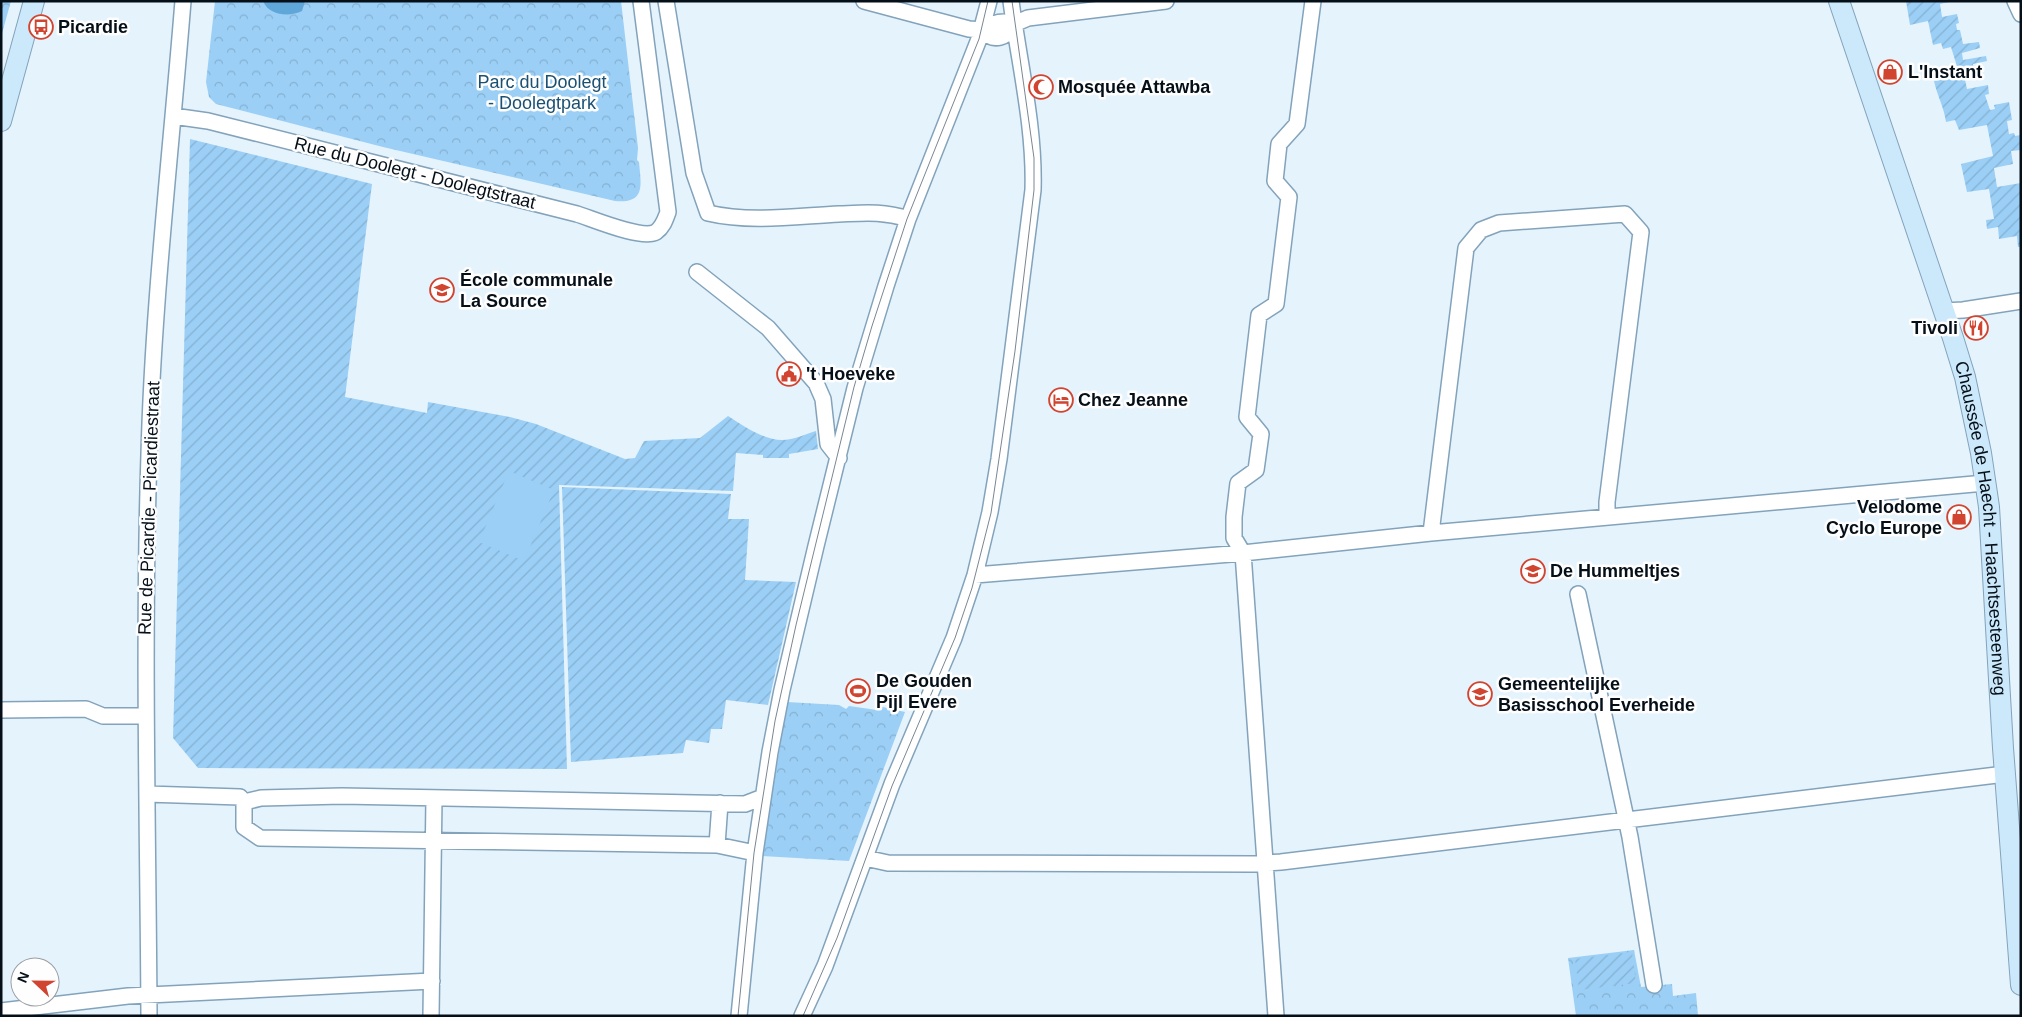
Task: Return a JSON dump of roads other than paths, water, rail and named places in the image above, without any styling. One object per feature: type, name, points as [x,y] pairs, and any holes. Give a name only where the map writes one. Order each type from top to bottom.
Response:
[{"type":"street","points":[[1,121],[34,1]]},
{"type":"street","name":"Rue de Picardie - Picardiestraat","points":[[149,1016],[145,596],[149,451],[162,242],[183,1]]},
{"type":"street","name":"Rue du Doolegt - Doolegtstraat","points":[[174,116],[208,121],[577,214],[633,232],[655,233],[664,225],[668,212],[641,1]]},
{"type":"street","points":[[666,1],[694,173],[708,213],[721,216],[764,218],[881,212],[908,219]]},
{"type":"street","points":[[864,1],[968,29],[982,30],[995,23],[1007,21],[1014,24],[1028,18],[1166,1]]},
{"type":"street","points":[[739,1016],[755,853],[784,680],[855,388],[908,219],[982,30],[989,1]]},
{"type":"street","points":[[802,1016],[825,966],[892,784],[954,638],[975,575],[990,512],[999,459],[1033,190],[1032,158],[1011,1]]},
{"type":"street","points":[[1276,1016],[1243,554],[1234,538],[1234,517],[1238,483],[1256,470],[1261,434],[1246,417],[1259,315],[1276,304],[1289,197],[1274,181],[1279,144],[1298,124],[1313,1]]},
{"type":"street","name":"Chaussée de Haecht - Haachtsesteenweg","points":[[1839,1],[1965,377],[1981,453],[1989,507],[2005,774],[2021,985]]},
{"type":"street","points":[[2016,1],[2021,14]]},
{"type":"street","points":[[1431,534],[1466,248],[1481,230],[1499,223],[1626,214],[1641,232],[1607,502],[1607,517]]},
{"type":"street","points":[[697,272],[768,328],[816,383],[823,399],[828,444],[839,458]]},
{"type":"street","points":[[1944,311],[1963,310],[2021,300]]},
{"type":"street","points":[[975,575],[1243,554],[1607,517],[1985,483]]},
{"type":"street","points":[[1578,594],[1626,820],[1654,986]]},
{"type":"street","points":[[1,710],[86,709],[103,716],[146,716]]},
{"type":"street","points":[[864,858],[888,863],[1266,863],[2005,774]]},
{"type":"street","points":[[147,794],[240,797],[244,802],[244,827],[260,838],[717,845],[755,853]]},
{"type":"street","points":[[244,802],[261,798],[342,796],[536,798],[745,804],[764,797]]},
{"type":"street","points":[[431,1016],[434,798]]},
{"type":"street","points":[[717,845],[720,803]]},
{"type":"street","points":[[1,1011],[149,996],[432,981]]},
{"type":"tram line","points":[[738,1016],[754,853],[775,721],[796,625],[854,387],[907,219],[979,39],[988,1]]},
{"type":"tram line","points":[[803,1016],[837,938],[892,786],[955,638],[972,588],[991,513],[1015,351],[1034,190],[1034,158],[1012,1]]},
{"type":"place","name":"Picardie","points":[[41,27]]},
{"type":"place","name":"L'Instant","points":[[1890,72]]},
{"type":"place","name":"Mosquée Attawba","points":[[1041,87]]},
{"type":"place","name":"École communale La Source","points":[[442,290]]},
{"type":"place","name":"Tivoli","points":[[1976,328]]},
{"type":"place","name":"'t Hoeveke","points":[[789,374]]},
{"type":"place","name":"Chez Jeanne","points":[[1061,400]]},
{"type":"place","name":"Velodome Cyclo Europe","points":[[1959,517]]},
{"type":"place","name":"De Hummeltjes","points":[[1533,571]]},
{"type":"place","name":"De Gouden Pijl Evere","points":[[858,691]]},
{"type":"place","name":"Gemeentelijke Basisschool Everheide","points":[[1480,694]]},
{"type":"park label","name":"Parc du Doolegt - Doolegtpark","points":[[542,92]]}]
